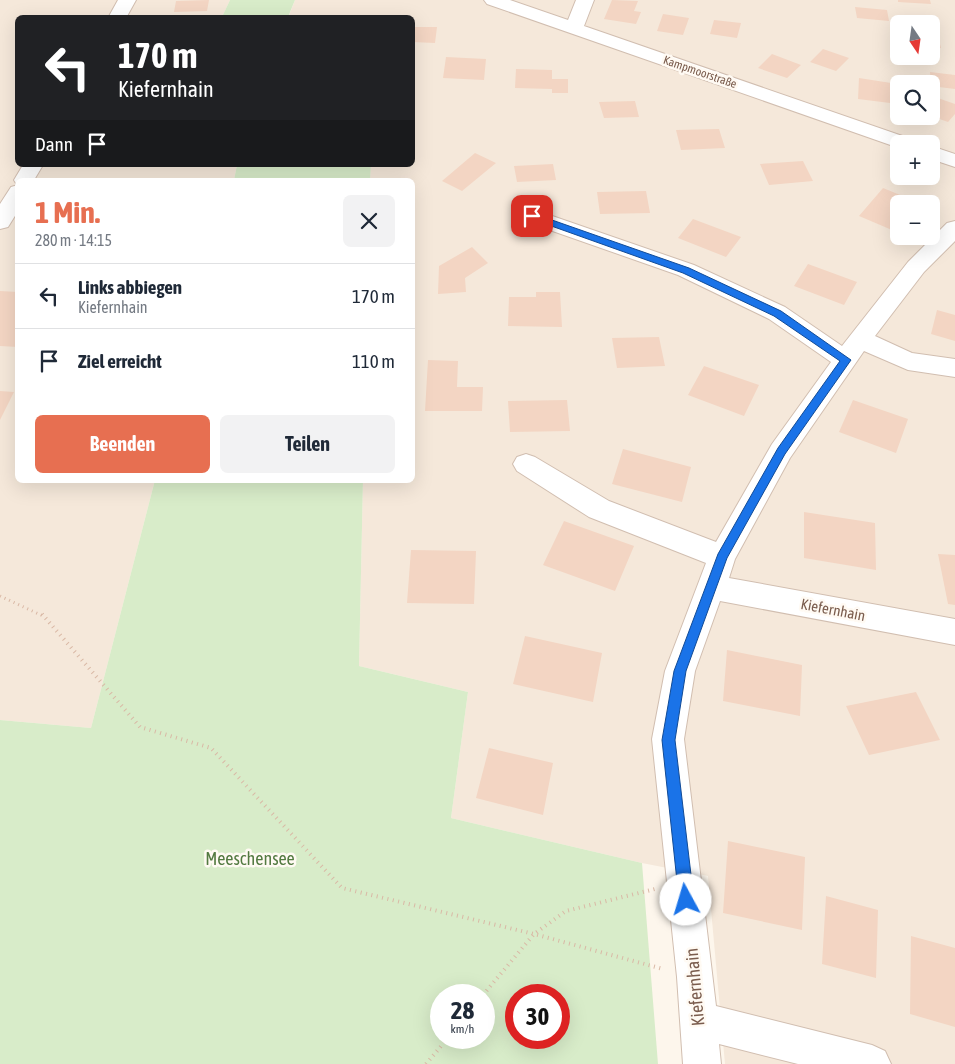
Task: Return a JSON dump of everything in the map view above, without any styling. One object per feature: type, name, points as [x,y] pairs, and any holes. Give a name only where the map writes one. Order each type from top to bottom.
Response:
[{"type":"street","points":[[119,15],[127,0]]},
{"type":"street","name":"Kampmoorstraße","points":[[494,0],[890,138]]},
{"type":"street","points":[[574,28],[585,0]]},
{"type":"street","points":[[940,155],[955,161]]},
{"type":"street","points":[[25,178],[32,167]]},
{"type":"street","points":[[0,222],[15,197]]},
{"type":"street","points":[[532,216],[686,270],[853,349],[908,361],[955,368]]},
{"type":"street","name":"Kiefernhain","points":[[702,1064],[695,977],[668,740],[680,671],[722,557],[781,451],[853,349],[916,267],[955,228]]},
{"type":"street","points":[[526,464],[599,509],[722,557]]},
{"type":"street","name":"Kiefernhain","points":[[712,587],[955,632]]},
{"type":"street","points":[[698,1020],[872,1064]]},
{"type":"path","points":[[0,596],[41,613],[140,727],[211,748],[342,888],[534,934],[695,977]]},
{"type":"path","points":[[492,984],[534,934],[566,911],[684,881]]},
{"type":"path","points":[[426,1064],[439,1049]]},
{"type":"shaded area","points":[[0,0],[230,0],[223,15],[15,15],[15,167],[237,167],[234,178],[15,178],[15,483],[154,483],[91,728],[0,720]]},
{"type":"shaded area","points":[[295,0],[955,0],[955,1064],[725,1064],[708,876],[642,863],[451,818],[468,692],[359,666],[363,483],[415,483],[415,178],[370,178],[371,167],[415,167],[415,15],[289,15]]},
{"type":"green space","points":[[230,0],[295,0],[289,15],[223,15]]},
{"type":"green space","points":[[237,167],[371,167],[370,178],[234,178]]},
{"type":"green space","name":"Meeschensee","points":[[154,483],[363,483],[359,666],[468,692],[451,818],[642,863],[658,1064],[0,1064],[0,720],[91,728]]},
{"type":"building","points":[[209,0],[207,11],[174,12],[176,1]]},
{"type":"building","points":[[612,0],[638,1],[634,11],[641,12],[636,24],[604,19]]},
{"type":"building","points":[[898,0],[930,0],[931,4],[898,2]]},
{"type":"building","points":[[855,7],[887,10],[889,21],[857,18]]},
{"type":"building","points":[[663,14],[689,18],[683,35],[657,31]]},
{"type":"building","points":[[714,20],[741,23],[737,38],[710,34]]},
{"type":"building","points":[[415,27],[437,27],[435,43],[415,42]]},
{"type":"building","points":[[823,49],[849,58],[836,71],[810,62]]},
{"type":"building","points":[[772,54],[801,65],[787,78],[758,68]]},
{"type":"building","points":[[446,57],[486,59],[484,80],[443,78]]},
{"type":"building","points":[[516,69],[552,70],[552,79],[568,79],[568,93],[552,93],[552,89],[515,88]]},
{"type":"building","points":[[930,72],[955,75],[955,89],[940,87],[940,75],[930,75]]},
{"type":"building","points":[[859,78],[890,83],[890,103],[858,99]]},
{"type":"building","points":[[940,99],[955,104],[955,114],[948,122],[940,119]]},
{"type":"building","points":[[635,101],[639,117],[604,118],[599,102]]},
{"type":"building","points":[[719,129],[725,148],[681,150],[676,130]]},
{"type":"building","points":[[475,153],[496,163],[462,191],[442,181]]},
{"type":"building","points":[[803,161],[813,181],[769,185],[760,164]]},
{"type":"building","points":[[553,164],[556,180],[517,182],[514,166]]},
{"type":"building","points":[[883,188],[900,195],[890,195],[890,229],[859,216]]},
{"type":"building","points":[[646,191],[650,213],[600,214],[597,192]]},
{"type":"building","points":[[693,219],[741,237],[726,257],[678,238]]},
{"type":"building","points":[[472,247],[488,263],[465,278],[466,292],[438,294],[439,266]]},
{"type":"building","points":[[808,264],[857,282],[844,305],[794,286]]},
{"type":"building","points":[[0,291],[15,292],[15,347],[0,346]]},
{"type":"building","points":[[536,292],[560,292],[562,327],[508,326],[509,297],[536,297]]},
{"type":"building","points":[[937,310],[955,315],[955,341],[931,334]]},
{"type":"building","points":[[659,337],[665,366],[617,368],[612,338]]},
{"type":"building","points":[[428,360],[458,361],[457,387],[483,387],[482,411],[425,411]]},
{"type":"building","points":[[704,366],[759,385],[744,416],[688,395]]},
{"type":"building","points":[[0,391],[14,392],[0,420]]},
{"type":"building","points":[[567,400],[570,431],[510,432],[508,401]]},
{"type":"building","points":[[853,400],[908,419],[896,453],[839,432]]},
{"type":"building","points":[[623,449],[691,467],[682,502],[612,484]]},
{"type":"building","points":[[804,512],[875,523],[876,570],[804,558]]},
{"type":"building","points":[[564,521],[634,546],[615,591],[543,565]]},
{"type":"building","points":[[411,550],[476,551],[474,604],[407,603]]},
{"type":"building","points":[[938,554],[955,555],[955,605],[948,604]]},
{"type":"building","points":[[525,636],[602,653],[593,702],[513,684]]},
{"type":"building","points":[[727,650],[802,665],[800,716],[723,701]]},
{"type":"building","points":[[916,692],[940,740],[869,755],[846,706]]},
{"type":"building","points":[[489,748],[553,763],[543,815],[476,798]]},
{"type":"building","points":[[728,841],[805,857],[802,930],[723,913]]},
{"type":"building","points":[[826,896],[878,910],[876,978],[822,964]]},
{"type":"building","points":[[911,936],[955,948],[955,1027],[910,1014]]},
{"type":"route","points":[[532,216],[686,270],[778,313],[846,360],[781,451],[722,557],[680,671],[668,740],[686,900]]}]
